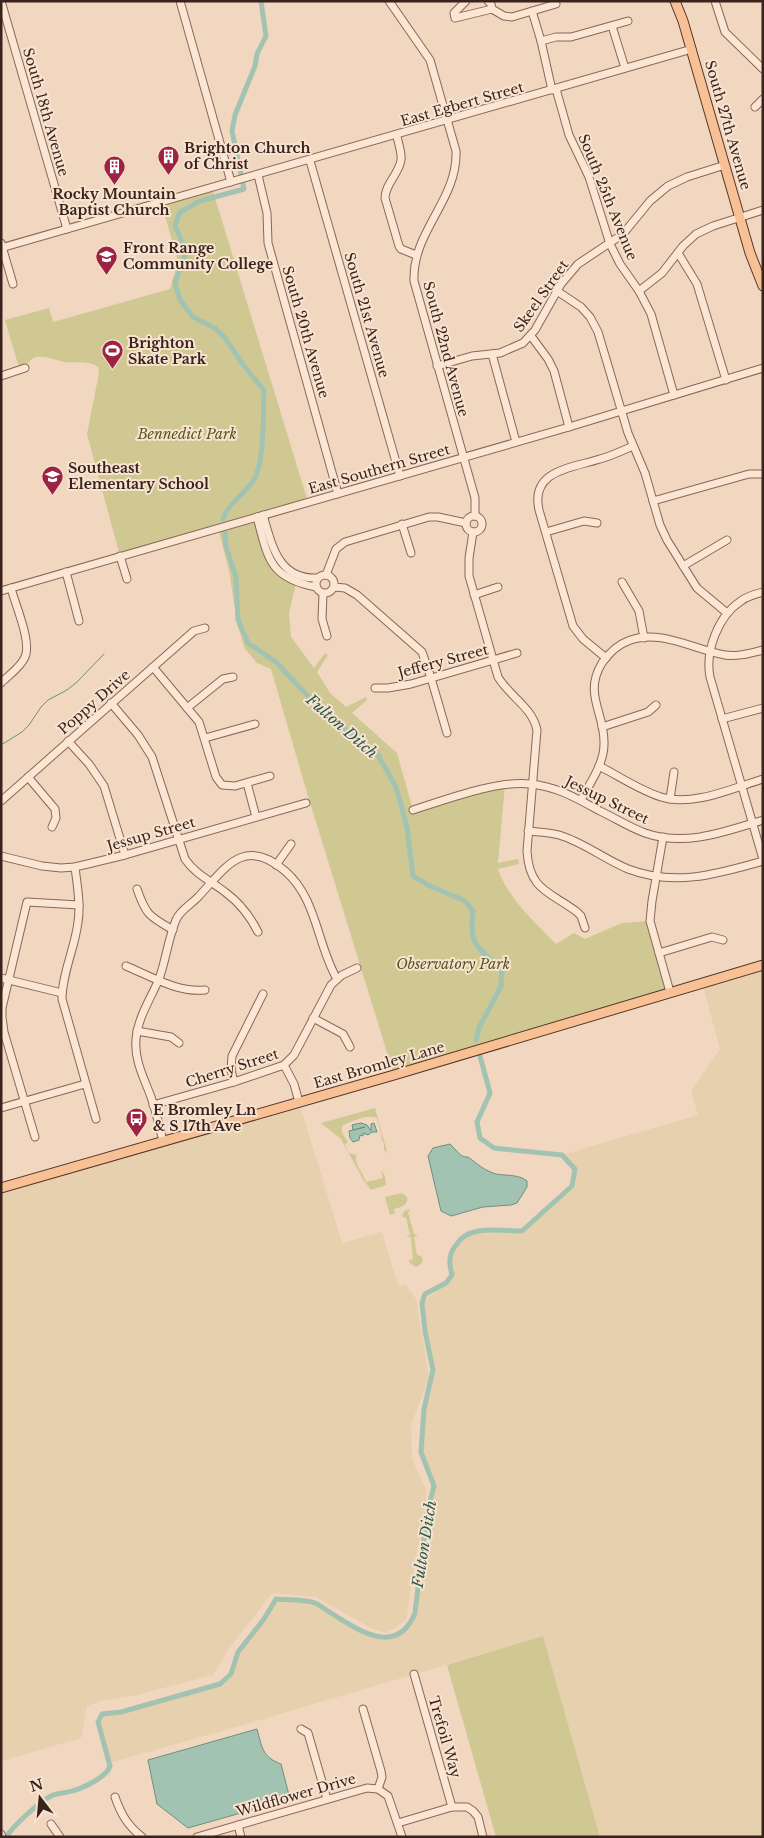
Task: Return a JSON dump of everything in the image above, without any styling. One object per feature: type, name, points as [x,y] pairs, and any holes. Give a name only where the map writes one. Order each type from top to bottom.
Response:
[{"type":"main road","name":"South 27th Avenue","points":[[675,1],[682,15],[750,253],[763,286]]},
{"type":"main road","name":"East Bromley Lane","points":[[1,1188],[763,965]]},
{"type":"street","name":"South 18th Avenue","points":[[1,1],[67,229]]},
{"type":"street","points":[[180,1],[235,181]]},
{"type":"street","name":"South 22nd Avenue","points":[[389,1],[427,54],[456,151],[454,174],[446,194],[423,236],[416,255],[414,271],[415,287],[475,498],[475,516]]},
{"type":"street","points":[[466,1],[454,13],[455,18],[492,9],[508,17],[556,4]]},
{"type":"street","points":[[488,1],[492,9]]},
{"type":"street","points":[[715,1],[722,26],[727,35],[763,69]]},
{"type":"street","name":"South 25th Avenue","points":[[532,11],[570,139],[589,177],[610,244],[651,314],[674,396]]},
{"type":"street","points":[[541,41],[556,37],[571,37],[628,21]]},
{"type":"street","points":[[612,26],[625,68]]},
{"type":"street","name":"East Egbert Street","points":[[2,247],[397,136],[692,49]]},
{"type":"street","points":[[755,107],[763,99]]},
{"type":"street","points":[[397,136],[401,154],[400,163],[385,191],[385,198],[399,246],[416,255]]},
{"type":"street","name":"South 21st Avenue","points":[[310,160],[400,476]]},
{"type":"street","name":"Skeel Street","points":[[437,366],[472,356],[492,354],[514,348],[531,336],[568,274],[588,256],[610,244],[623,234],[650,201],[668,186],[687,177],[725,165]]},
{"type":"street","name":"South 20th Avenue","points":[[258,175],[266,208],[268,243],[338,494]]},
{"type":"street","points":[[639,291],[662,273],[678,252],[701,231],[740,216],[763,210]]},
{"type":"street","points":[[2,247],[13,284]]},
{"type":"street","points":[[678,252],[692,273],[700,291],[726,380]]},
{"type":"street","points":[[557,291],[581,308],[596,328],[633,446],[645,473],[664,534],[701,593],[727,613]]},
{"type":"street","points":[[531,336],[548,359],[554,371],[569,426]]},
{"type":"street","points":[[492,354],[516,442]]},
{"type":"street","points":[[1,376],[25,368]]},
{"type":"street","name":"East Southern Street","points":[[1,591],[763,370]]},
{"type":"street","points":[[606,658],[583,639],[573,626],[538,505],[539,484],[554,473],[601,459],[633,446]]},
{"type":"street","points":[[654,501],[749,474],[763,474]]},
{"type":"street","points":[[260,516],[274,550],[284,567],[300,576],[318,578],[326,575],[336,550],[345,542],[429,517],[466,523]]},
{"type":"street","points":[[260,516],[267,552],[276,569],[289,580],[316,587]]},
{"type":"street","points":[[475,516],[481,520],[482,526],[479,530],[473,532],[468,530],[466,523],[469,518],[475,516]]},
{"type":"street","points":[[546,532],[584,521],[597,523]]},
{"type":"street","points":[[402,524],[411,553]]},
{"type":"street","points":[[473,532],[468,566],[474,595],[498,677],[514,698],[525,706],[535,722],[537,737],[527,856],[533,877],[547,894],[577,912],[581,916],[585,928]]},
{"type":"street","points":[[683,566],[727,540]]},
{"type":"street","points":[[120,556],[127,580]]},
{"type":"street","points":[[66,572],[79,620]]},
{"type":"street","points":[[323,594],[330,592],[334,587],[333,580],[326,575]]},
{"type":"street","points":[[318,578],[316,587],[323,594]]},
{"type":"street","points":[[622,582],[639,611],[644,638]]},
{"type":"street","points":[[334,587],[344,588],[357,595],[422,652],[447,733]]},
{"type":"street","points":[[474,595],[498,587]]},
{"type":"street","points":[[1,683],[21,663],[27,652],[26,640],[11,588]]},
{"type":"street","points":[[528,831],[561,836],[628,869],[656,876],[684,878],[708,876],[763,860],[709,670],[710,651],[727,613],[740,601],[763,592]]},
{"type":"street","points":[[323,594],[322,619],[327,636]]},
{"type":"street","name":"Poppy Drive","points":[[1,801],[194,631],[205,628]]},
{"type":"street","points":[[581,800],[599,766],[604,744],[602,727],[594,699],[596,674],[606,658],[614,650],[626,642],[644,638],[667,640],[710,651],[737,655],[763,650]]},
{"type":"street","name":"Jeffery Street","points":[[375,688],[399,687],[517,653]]},
{"type":"street","points":[[153,667],[199,722],[216,777],[222,788],[270,776]]},
{"type":"street","points":[[187,708],[223,678],[233,677]]},
{"type":"street","points":[[111,704],[138,735],[152,757],[182,853],[189,865],[240,904],[258,932]]},
{"type":"street","points":[[602,727],[648,712],[656,705]]},
{"type":"street","points":[[722,719],[763,708]]},
{"type":"street","points":[[205,738],[255,724]]},
{"type":"street","points":[[68,741],[89,764],[104,786],[125,855]]},
{"type":"street","points":[[599,766],[652,794],[670,799],[696,798],[763,779]]},
{"type":"street","points":[[670,799],[674,772]]},
{"type":"street","points":[[28,777],[54,808],[56,818],[52,827]]},
{"type":"street","points":[[247,783],[256,817]]},
{"type":"street","name":"Jessup Street","points":[[412,810],[514,783],[557,789],[643,832],[663,838],[698,838],[763,820]]},
{"type":"street","name":"Jessup Street","points":[[1,856],[51,868],[75,867],[125,855],[306,803]]},
{"type":"street","points":[[663,838],[650,921],[670,992]]},
{"type":"street","points":[[276,865],[291,844]]},
{"type":"street","points":[[164,1141],[137,1058],[137,1031],[158,980],[176,919],[224,868],[241,858],[262,857],[276,865],[295,882],[305,897],[328,963],[337,979]]},
{"type":"street","points":[[75,867],[79,905],[77,928],[62,993],[63,1004],[96,1119]]},
{"type":"street","points":[[136,889],[149,916],[173,930]]},
{"type":"street","points":[[35,1137],[2,1023],[5,979],[28,902],[79,905]]},
{"type":"street","points":[[659,953],[712,938],[723,940]]},
{"type":"street","points":[[126,966],[183,989],[205,990]]},
{"type":"street","name":"Cherry Street","points":[[153,1105],[284,1066],[294,1055],[325,995],[337,979],[357,968]]},
{"type":"street","points":[[5,979],[62,993]]},
{"type":"street","points":[[234,1082],[231,1070],[232,1056],[263,994]]},
{"type":"street","points":[[313,1018],[338,1030],[346,1038],[350,1047]]},
{"type":"street","points":[[137,1031],[171,1037],[179,1043]]},
{"type":"street","points":[[284,1066],[294,1084],[299,1102]]},
{"type":"street","points":[[1,1108],[86,1084]]},
{"type":"street","name":"Trefoil Way","points":[[414,1674],[452,1807]]},
{"type":"street","points":[[363,1709],[382,1777],[378,1789]]},
{"type":"street","points":[[301,1729],[308,1733],[327,1799]]},
{"type":"street","name":"Wildflower Drive","points":[[197,1837],[367,1788],[378,1789],[388,1796],[402,1837]]},
{"type":"street","points":[[116,1797],[128,1825],[142,1837]]},
{"type":"street","points":[[398,1823],[452,1807],[467,1807],[478,1817],[483,1837]]},
{"type":"street","points":[[51,1824],[60,1837]]},
{"type":"street","points":[[238,1825],[241,1837]]},
{"type":"shaded area","points":[[763,965],[763,1837],[600,1837],[543,1636],[109,1763],[98,1722],[102,1714],[121,1712],[191,1693],[228,1679],[238,1652],[264,1619],[276,1599],[314,1603],[373,1637],[391,1637],[403,1632],[415,1613],[427,1513],[434,1486],[421,1452],[424,1409],[433,1370],[425,1331],[422,1303],[446,1283],[452,1275],[450,1260],[460,1238],[469,1233],[480,1231],[522,1231],[572,1186],[575,1169],[562,1155],[698,1115],[691,1091],[720,1049],[702,983]]},
{"type":"shaded area","points":[[299,1102],[342,1243],[382,1232],[398,1286],[405,1284],[416,1299],[429,1377],[411,1425],[412,1459],[427,1492],[406,1620],[386,1633],[371,1628],[316,1597],[272,1593],[228,1650],[213,1675],[136,1695],[101,1701],[87,1706],[81,1738],[1,1761],[1,1188]]},
{"type":"shaded area","points":[[361,1123],[367,1125],[371,1131],[371,1124],[374,1123],[377,1132],[372,1132],[368,1135],[363,1133],[363,1136],[360,1135],[359,1140],[353,1142],[349,1131],[353,1130],[352,1125]]},
{"type":"shaded area","points":[[450,1144],[460,1155],[468,1157],[488,1171],[496,1174],[516,1176],[527,1181],[527,1187],[517,1203],[483,1207],[451,1216],[441,1211],[428,1156],[433,1148]]},
{"type":"shaded area","points":[[257,1729],[266,1755],[281,1764],[290,1799],[188,1828],[157,1804],[148,1760]]},
{"type":"green space","points":[[212,188],[308,502],[257,517],[272,563],[296,583],[289,613],[291,637],[314,668],[325,653],[328,655],[317,672],[330,693],[346,707],[366,697],[367,700],[352,713],[397,753],[413,810],[505,784],[498,863],[518,859],[519,864],[498,869],[502,880],[515,900],[556,944],[574,933],[585,939],[622,923],[650,921],[670,992],[394,1075],[271,669],[257,663],[245,649],[237,623],[229,570],[218,528],[120,556],[87,434],[99,373],[98,367],[87,363],[64,362],[37,357],[32,359],[20,371],[5,320],[49,308],[53,322],[170,289],[178,261],[161,202]]},
{"type":"green space","points":[[375,1108],[388,1156],[384,1150],[377,1118],[360,1118],[343,1125],[342,1129],[348,1141],[345,1145],[349,1153],[356,1155],[358,1166],[366,1182],[383,1178],[381,1170],[385,1176],[386,1185],[371,1190],[365,1183],[341,1139],[321,1123]]},
{"type":"green space","points":[[402,1193],[407,1197],[407,1202],[394,1209],[395,1213],[390,1215],[385,1197]]},
{"type":"green space","points":[[411,1209],[408,1212],[414,1234],[418,1235],[414,1237],[417,1255],[421,1256],[423,1261],[416,1267],[409,1260],[413,1259],[411,1237],[406,1237],[410,1235],[406,1218],[402,1217],[404,1211]]},
{"type":"green space","points":[[543,1636],[600,1837],[496,1837],[447,1665]]},
{"type":"waterway","name":"Fulton Ditch","points":[[223,519],[226,512],[250,485],[258,471],[262,449],[264,390],[244,366],[225,338],[215,328],[193,317],[180,300],[175,283],[186,252],[175,225],[180,212],[200,201],[244,189],[232,131],[235,115],[255,66],[257,54],[266,36],[261,1]]},
{"type":"waterway","name":"Fulton Ditch","points":[[225,533],[226,547],[236,577],[238,620],[248,643],[276,662],[320,709],[378,755],[396,787],[407,827],[413,876],[428,885],[465,901],[473,911],[472,932],[474,939],[481,950],[502,970],[501,986],[479,1028],[476,1040]]},
{"type":"waterway","points":[[1,745],[22,732],[48,700],[67,690],[77,682],[104,654]]},
{"type":"waterway","name":"Fulton Ditch","points":[[6,1837],[41,1802],[53,1795],[88,1785],[100,1778],[108,1770],[110,1766],[98,1722],[102,1714],[121,1712],[220,1684],[231,1674],[238,1652],[264,1619],[276,1599],[301,1600],[315,1603],[353,1627],[377,1636],[388,1637],[398,1634],[407,1626],[415,1613],[427,1513],[434,1486],[421,1452],[424,1409],[433,1370],[425,1331],[422,1303],[425,1294],[446,1283],[452,1275],[451,1255],[461,1238],[477,1231],[522,1231],[572,1186],[575,1169],[562,1155],[494,1148],[480,1138],[477,1122],[490,1093],[480,1056]]},
{"type":"place","name":"Brighton Church of Christ","points":[[168,175]]},
{"type":"place","name":"Rocky Mountain Baptist Church","points":[[114,185]]},
{"type":"place","name":"Front Range Community College","points":[[107,275]]},
{"type":"place","name":"Brighton Skate Park","points":[[112,370]]},
{"type":"place","name":"Southeast Elementary School","points":[[52,495]]},
{"type":"place","name":"E Bromley Ln & S 17th Ave","points":[[137,1137]]},
{"type":"park label","name":"Bennedict Park","points":[[187,434]]},
{"type":"park label","name":"Observatory Park","points":[[453,964]]}]
